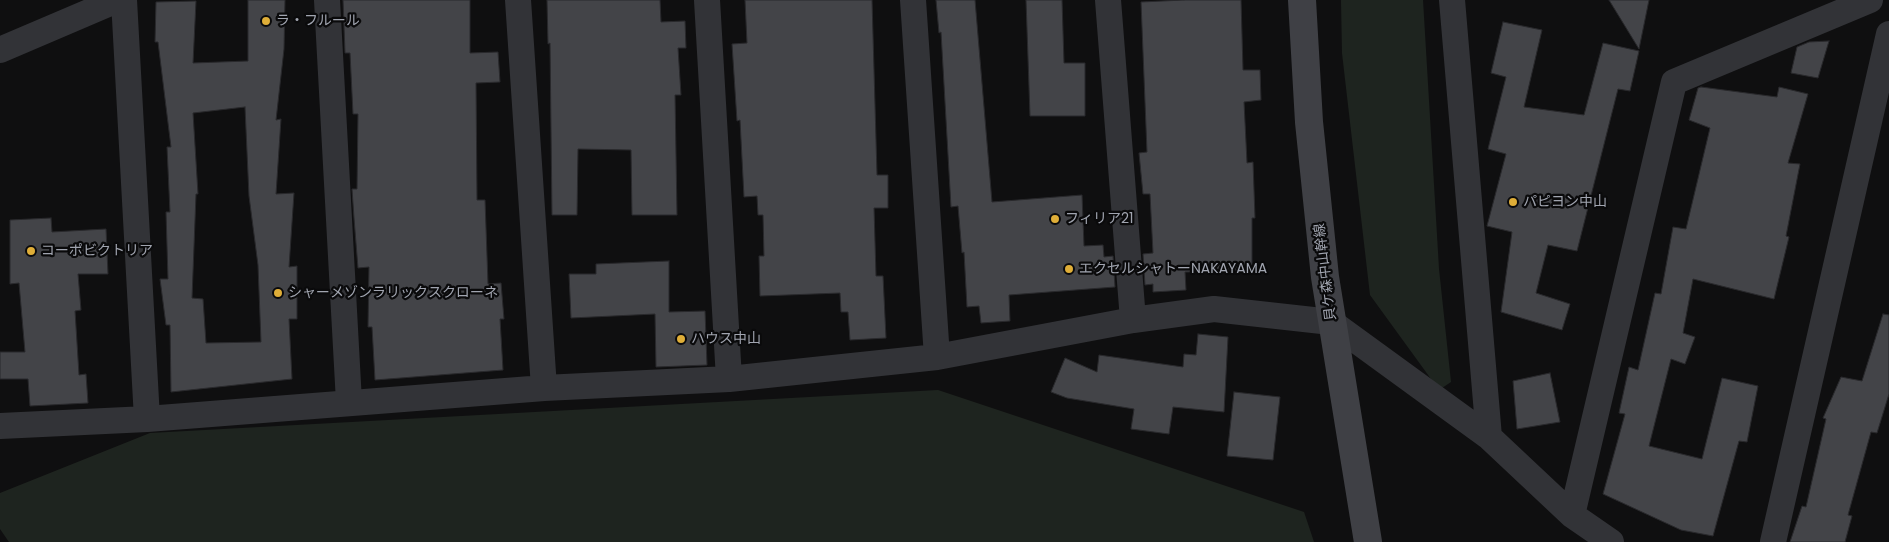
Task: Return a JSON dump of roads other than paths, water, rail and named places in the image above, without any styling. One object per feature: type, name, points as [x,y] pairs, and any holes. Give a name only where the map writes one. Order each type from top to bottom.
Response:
[{"type":"street","points":[[0,50],[116,0]]},
{"type":"street","points":[[124,0],[147,419]]},
{"type":"street","points":[[327,0],[349,402]]},
{"type":"street","points":[[518,0],[544,388]]},
{"type":"street","points":[[707,0],[729,379]]},
{"type":"street","points":[[913,0],[936,357]]},
{"type":"street","points":[[1108,0],[1133,320]]},
{"type":"street","name":"貝ケ森中山幹線","points":[[1302,0],[1309,122],[1331,322],[1368,542]]},
{"type":"street","points":[[1452,0],[1489,437]]},
{"type":"street","points":[[1572,515],[1674,82],[1870,0]]},
{"type":"street","points":[[1773,542],[1889,34]]},
{"type":"street","points":[[0,426],[147,419],[544,388],[729,379],[936,357],[1133,320],[1214,309],[1331,322],[1489,437],[1572,515],[1611,542]]},
{"type":"place","name":"ラ・フルール","points":[[266,21]]},
{"type":"place","name":"パピヨン中山","points":[[1513,202]]},
{"type":"place","name":"フィリア21","points":[[1055,219]]},
{"type":"place","name":"コーポビクトリア","points":[[31,251]]},
{"type":"place","name":"エクセルシャトーNAKAYAMA","points":[[1069,269]]},
{"type":"place","name":"シャーメゾンラリックスクローネ","points":[[278,293]]},
{"type":"place","name":"ハウス中山","points":[[681,339]]}]
